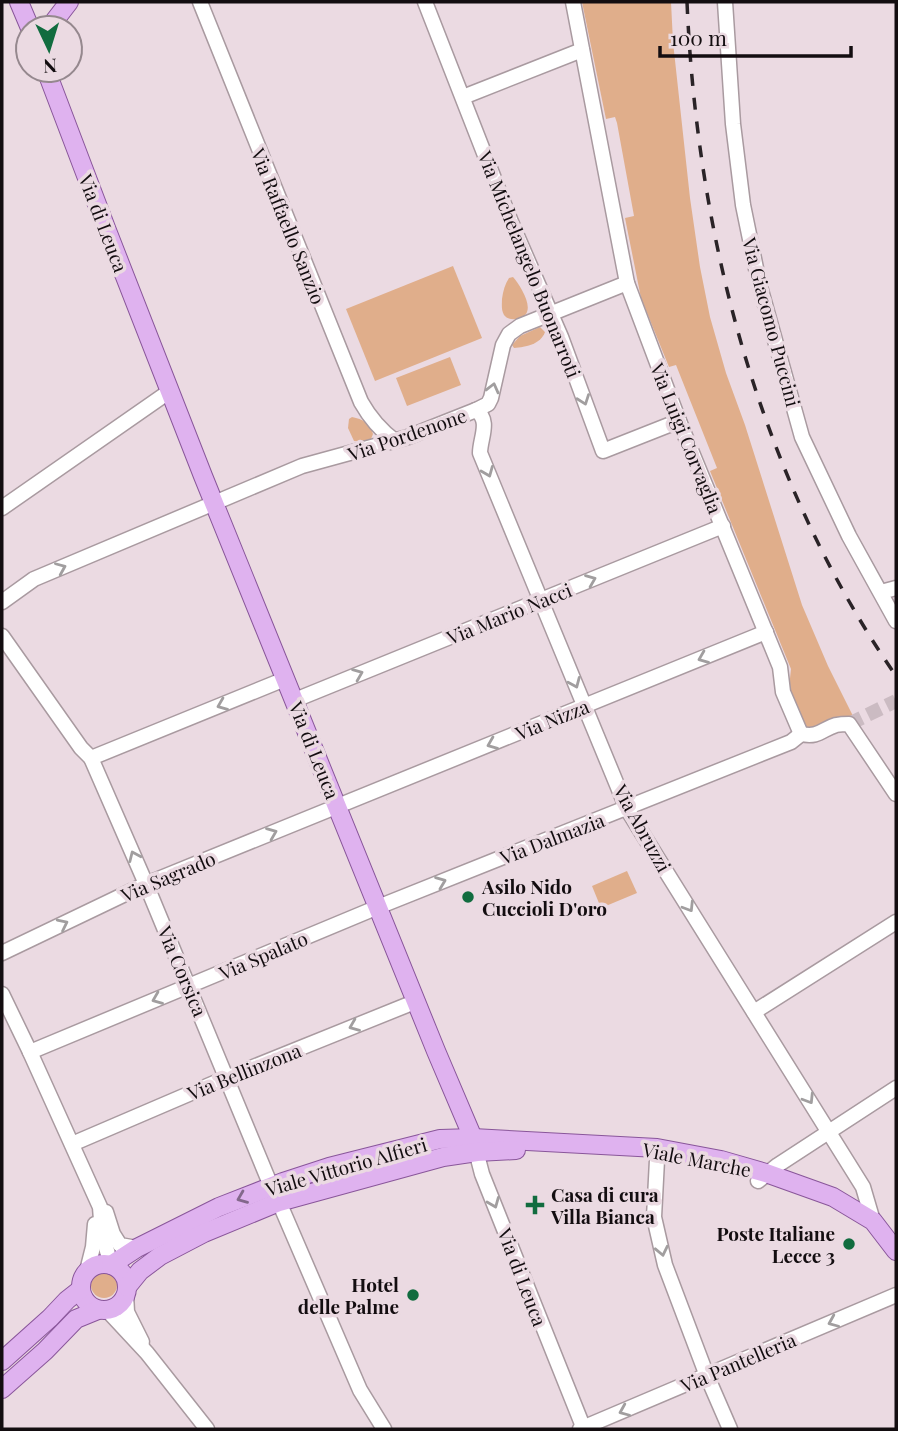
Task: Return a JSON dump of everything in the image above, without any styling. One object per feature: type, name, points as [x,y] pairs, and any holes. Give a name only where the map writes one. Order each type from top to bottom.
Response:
[{"type":"main road","name":"Via di Leuca","points":[[51,84],[214,502],[475,1145]]},
{"type":"main road","name":"Viale Vittorio Alfieri","points":[[127,1291],[140,1271],[159,1256],[329,1167],[440,1139],[475,1145]]},
{"type":"main road","name":"Viale Marche","points":[[475,1145],[631,1156],[762,1177],[833,1197],[873,1221],[896,1251]]},
{"type":"main road","name":"Viale Marche","points":[[475,1145],[657,1149],[721,1160],[828,1207],[864,1228],[896,1266]]},
{"type":"main road","name":"Viale Vittorio Alfieri","points":[[111,1265],[137,1248],[219,1207],[275,1194]]},
{"type":"main road","points":[[2,1389],[46,1351],[76,1319],[115,1308],[122,1302],[127,1291],[125,1278],[111,1265],[102,1264],[87,1271],[81,1289],[89,1306],[102,1310]]},
{"type":"main road","points":[[2,1361],[81,1289]]},
{"type":"street","name":"Via Raffaello Sanzio","points":[[200,2],[360,402],[382,432],[395,441]]},
{"type":"street","name":"Via Michelangelo Buonarroti","points":[[425,2],[511,222],[552,314],[603,451],[678,421]]},
{"type":"street","name":"Via Luigi Corvaglia","points":[[573,2],[627,284],[678,421],[780,667],[783,692],[801,734]]},
{"type":"street","name":"Via Giacomo Puccini","points":[[725,2],[733,124],[743,205],[759,283],[802,437],[849,536],[896,621]]},
{"type":"street","points":[[463,97],[582,50]]},
{"type":"street","name":"Via Pordenone","points":[[2,602],[34,579],[302,466],[395,441],[488,404],[503,345],[509,334],[520,326],[627,284]]},
{"type":"street","points":[[2,508],[170,391]]},
{"type":"street","name":"Via Abruzzi","points":[[476,410],[482,414],[485,425],[480,453],[627,808],[830,1131],[863,1187],[873,1221]]},
{"type":"street","name":"Via Mario Nacci","points":[[295,701],[723,526]]},
{"type":"street","points":[[881,592],[896,588]]},
{"type":"street","name":"Via Nizza","points":[[338,806],[766,632]]},
{"type":"street","name":"Via Corsica","points":[[2,636],[81,748],[91,758],[360,1390],[384,1429]]},
{"type":"street","points":[[91,758],[285,679]]},
{"type":"street","points":[[801,734],[810,736],[823,733],[834,726],[849,724],[896,794]]},
{"type":"street","name":"Via Dalmazia","points":[[378,907],[791,742],[801,734]]},
{"type":"street","name":"Via Sagrado","points":[[2,953],[146,884],[338,806]]},
{"type":"street","name":"Via Spalato","points":[[30,1052],[378,907]]},
{"type":"street","points":[[754,1012],[896,922]]},
{"type":"street","points":[[2,994],[100,1208],[102,1233],[111,1265]]},
{"type":"street","name":"Via Bellinzona","points":[[72,1144],[417,1001]]},
{"type":"street","points":[[762,1177],[896,1088]]},
{"type":"street","name":"Via di Leuca","points":[[475,1145],[482,1174],[582,1429]]},
{"type":"street","points":[[657,1160],[654,1217],[665,1265],[730,1429]]},
{"type":"street","points":[[92,1191],[104,1206],[113,1234],[120,1245],[137,1248]]},
{"type":"street","points":[[87,1271],[95,1225],[92,1191]]},
{"type":"street","points":[[127,1291],[127,1311],[147,1353]]},
{"type":"street","name":"Via Pantelleria","points":[[582,1429],[896,1295]]},
{"type":"street","points":[[102,1310],[147,1353],[207,1429]]},
{"type":"shaded area","points":[[582,2],[671,2],[690,198],[710,317],[802,605],[853,716],[849,718],[828,719],[822,727],[809,729],[802,722],[789,688],[791,669],[710,471],[717,468],[676,365],[669,367],[641,298],[625,218],[634,216],[617,123],[615,117],[606,119]]},
{"type":"shaded area","points":[[453,266],[482,338],[375,381],[346,309]]},
{"type":"shaded area","points":[[513,277],[524,293],[528,308],[523,317],[509,319],[503,313],[502,296],[509,278]]},
{"type":"shaded area","points":[[540,327],[545,332],[537,342],[514,348],[512,345],[520,336]]},
{"type":"shaded area","points":[[450,357],[461,385],[407,406],[396,378]]},
{"type":"shaded area","points":[[352,417],[368,425],[373,434],[371,439],[364,442],[354,441],[348,428],[349,419]]},
{"type":"shaded area","points":[[627,871],[637,893],[601,908],[592,886]]},
{"type":"shaded area","points":[[104,1272],[113,1276],[117,1285],[113,1294],[104,1298],[95,1294],[91,1285],[95,1276]]},
{"type":"tunnel","points":[[849,724],[896,701]]},
{"type":"railway","points":[[687,2],[693,91],[705,179],[722,267],[744,354],[773,438],[807,521],[848,600],[896,676]]},
{"type":"place","name":"Asilo Nido Cuccioli D'oro","points":[[468,897]]},
{"type":"place","name":"Casa di cura Villa Bianca","points":[[535,1205]]},
{"type":"place","name":"Poste Italiane Lecce 3","points":[[849,1244]]},
{"type":"place","name":"Hotel delle Palme","points":[[413,1295]]}]
